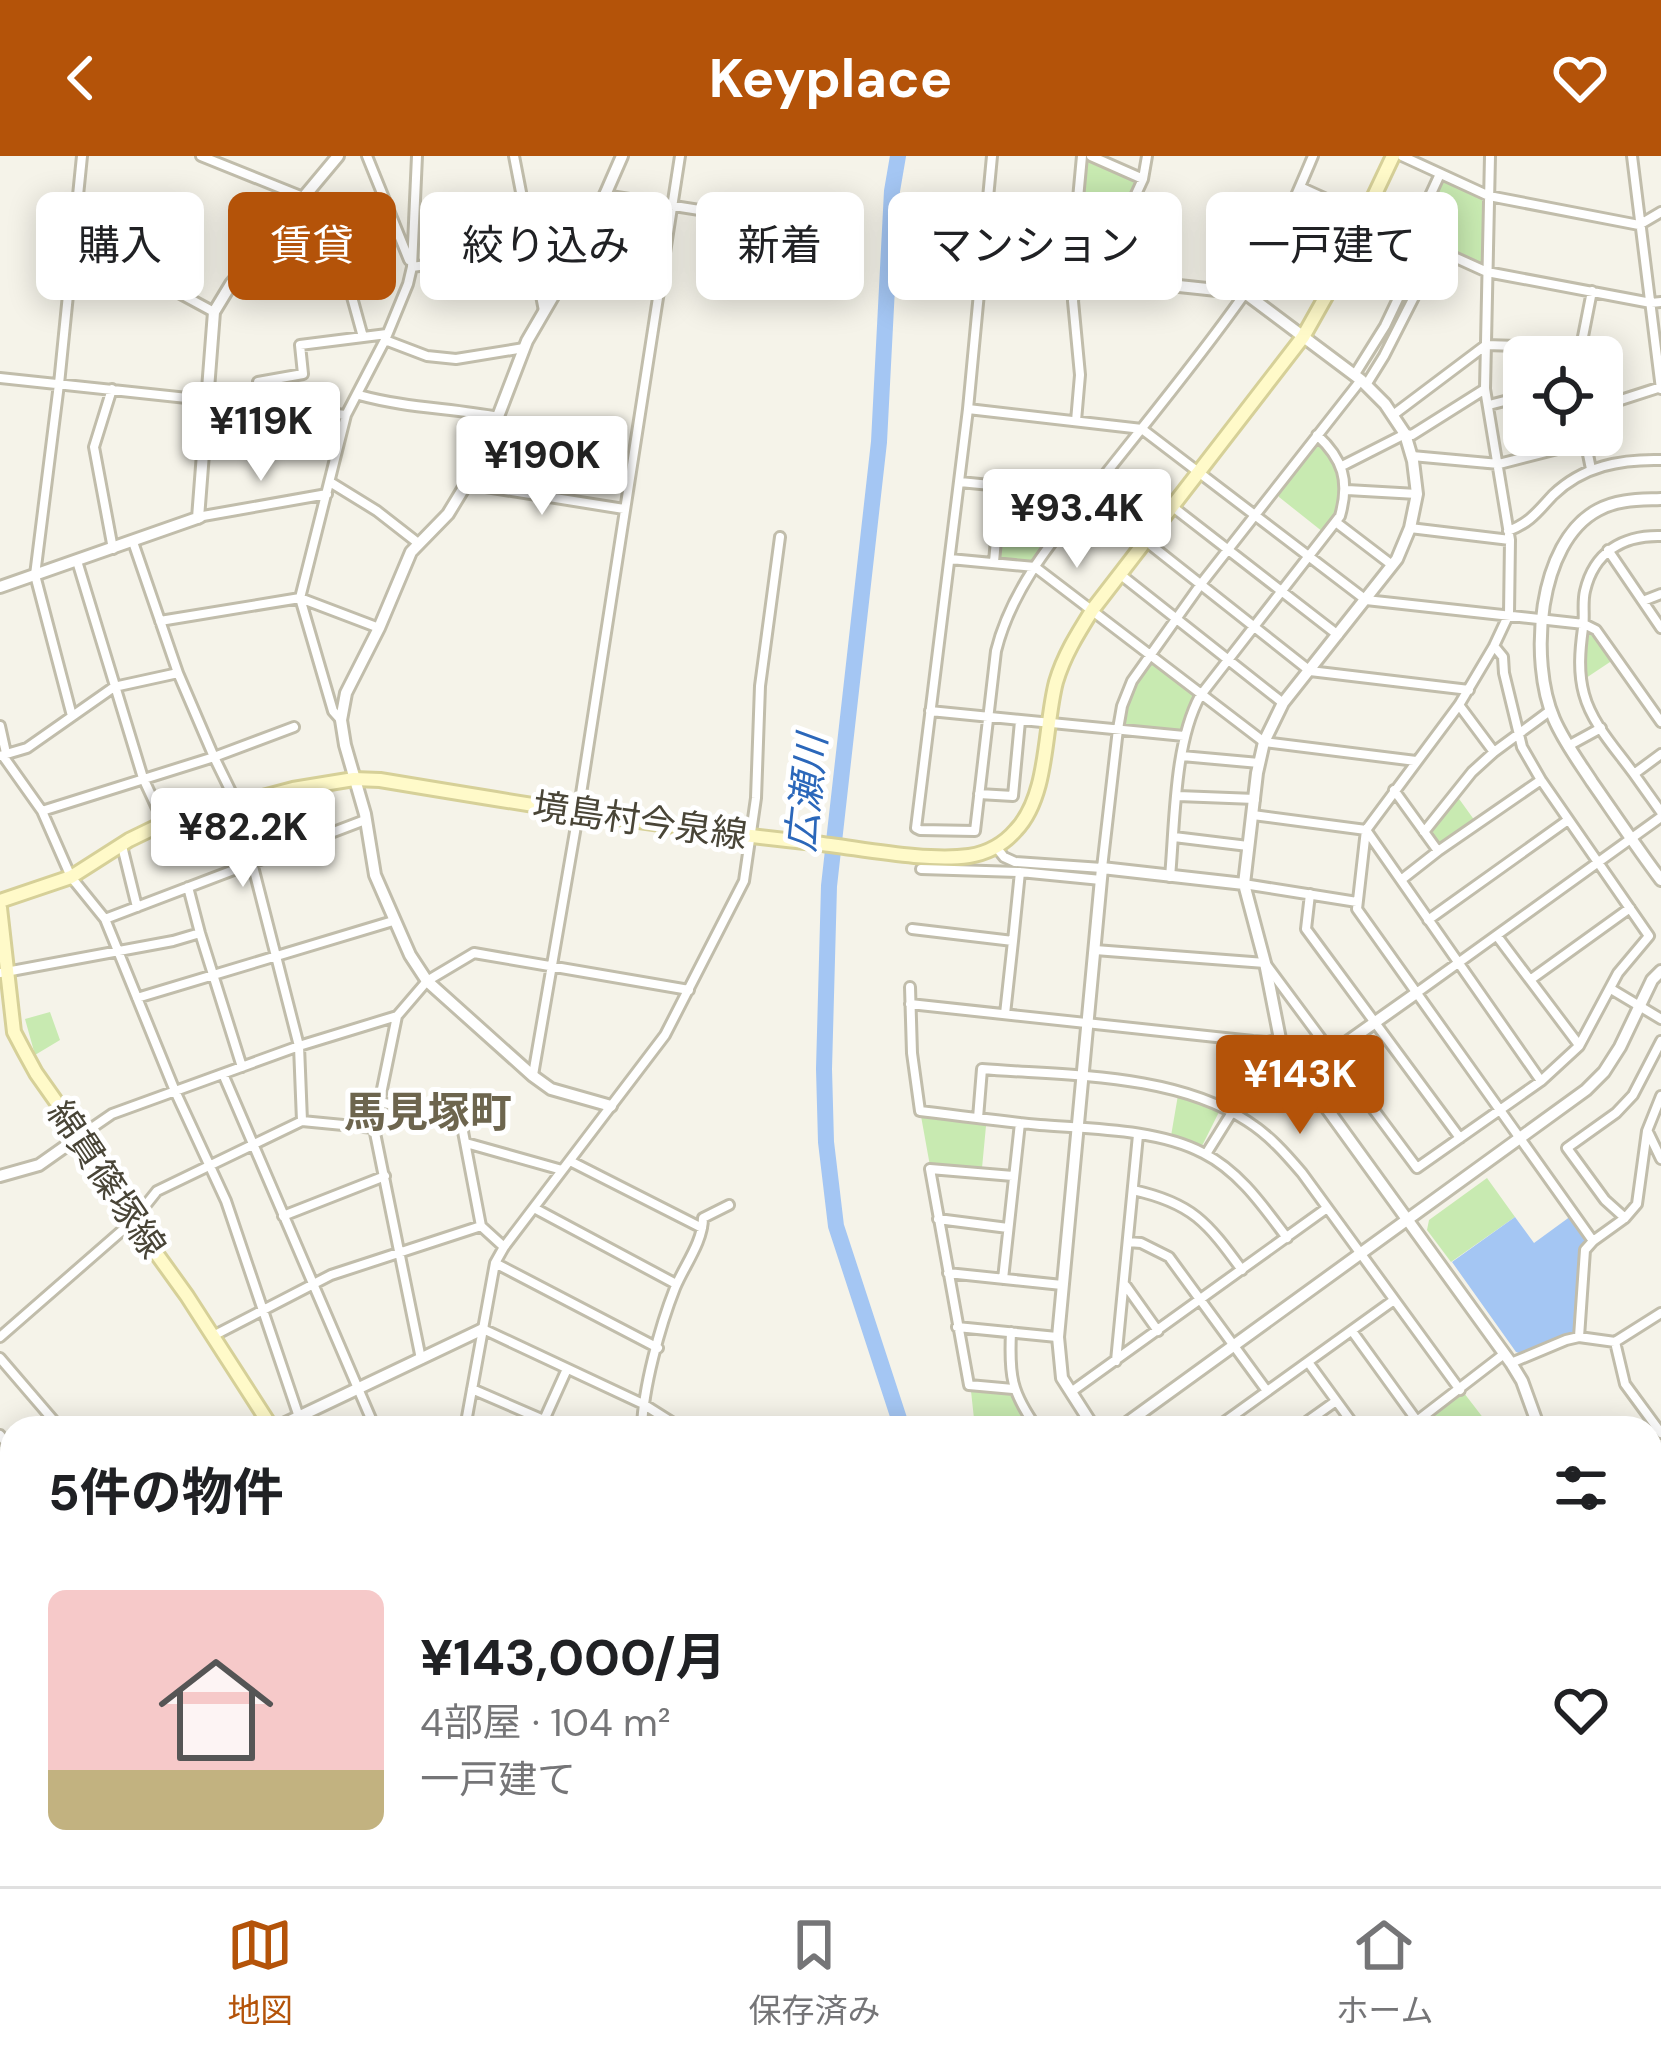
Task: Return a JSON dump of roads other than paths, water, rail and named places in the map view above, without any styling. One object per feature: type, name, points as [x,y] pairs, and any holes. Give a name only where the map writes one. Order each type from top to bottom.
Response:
[{"type":"main road","points":[[1378,192],[1398,156]]},
{"type":"main road","points":[[996,848],[1031,809],[1066,654],[1093,609],[1303,337],[1324,300]]},
{"type":"main road","name":"境島村今泉線","points":[[0,905],[70,877],[164,823],[293,789],[354,779],[578,813],[896,852],[963,856],[996,848]]},
{"type":"main road","name":"綿貫篠塚線","points":[[0,905],[6,1015],[14,1032],[36,1073],[265,1416]]},
{"type":"street","points":[[71,716],[35,575],[82,156]]},
{"type":"street","points":[[201,156],[293,192]]},
{"type":"street","points":[[306,192],[338,156]]},
{"type":"street","points":[[367,156],[412,267]]},
{"type":"street","points":[[341,720],[332,711],[300,598],[346,416],[408,284],[417,156]]},
{"type":"street","points":[[514,156],[521,192]]},
{"type":"street","points":[[610,156],[616,170]]},
{"type":"street","points":[[605,192],[622,156]]},
{"type":"street","points":[[680,156],[672,205],[696,209]]},
{"type":"street","points":[[988,192],[992,156]]},
{"type":"street","points":[[1083,192],[1087,156],[1142,178]]},
{"type":"street","points":[[1136,192],[1147,156]]},
{"type":"street","points":[[1297,192],[1313,156]]},
{"type":"street","points":[[1398,156],[1489,196],[1639,225],[1661,212]]},
{"type":"street","points":[[1490,156],[1485,389],[1509,536],[1509,614],[1469,690],[1366,830],[1357,909],[1593,1240]]},
{"type":"street","points":[[1623,400],[1661,388],[1656,302],[1639,225],[1632,156]]},
{"type":"street","points":[[1432,192],[1440,174]]},
{"type":"street","points":[[1300,187],[1312,192]]},
{"type":"street","points":[[1458,259],[1487,272],[1656,302]]},
{"type":"street","points":[[412,267],[420,266]]},
{"type":"street","points":[[201,517],[214,312],[228,289]]},
{"type":"street","points":[[1583,336],[1592,291]]},
{"type":"street","points":[[192,300],[214,312]]},
{"type":"street","points":[[353,300],[363,337]]},
{"type":"street","points":[[542,300],[544,311]]},
{"type":"street","points":[[550,300],[525,348],[482,458],[448,514],[411,552],[380,628],[346,693],[341,720],[375,875],[393,921],[428,981],[551,1089],[611,1106]]},
{"type":"street","points":[[533,1076],[657,300]]},
{"type":"street","points":[[977,300],[961,482],[916,828],[920,830],[975,831],[1001,629],[1017,592],[1240,300]]},
{"type":"street","points":[[1073,300],[1080,375],[1076,421]]},
{"type":"street","points":[[1254,300],[1360,380],[1393,415],[1406,434],[1417,494],[1410,528],[1392,565],[1283,703],[1264,742],[1244,884],[1280,1039],[1508,1359],[1536,1416]]},
{"type":"street","points":[[1360,380],[1397,300]]},
{"type":"street","points":[[1086,1416],[1062,1378],[1058,1337],[1101,874],[1127,691],[1201,584],[1402,323],[1413,300]]},
{"type":"street","points":[[259,407],[258,382],[303,374],[300,345],[387,337],[427,356],[456,359],[525,348]]},
{"type":"street","points":[[1393,415],[1486,345],[1503,346]]},
{"type":"street","points":[[0,378],[346,416]]},
{"type":"street","points":[[112,389],[94,447],[112,548]]},
{"type":"street","points":[[1342,466],[1412,435],[1485,389]]},
{"type":"street","points":[[359,395],[402,406],[498,417]]},
{"type":"street","points":[[1489,405],[1503,401]]},
{"type":"street","points":[[968,409],[1142,429],[1366,600],[1584,624],[1596,630],[1661,722]]},
{"type":"street","points":[[1170,877],[1184,736],[1200,696],[1337,524],[1347,490],[1342,466],[1317,434]]},
{"type":"street","points":[[1412,456],[1499,464],[1525,456]]},
{"type":"street","points":[[1588,456],[1591,469]]},
{"type":"street","points":[[1410,528],[1509,536],[1591,469],[1661,460]]},
{"type":"street","points":[[330,482],[418,543]]},
{"type":"street","points":[[961,482],[1088,497]]},
{"type":"street","points":[[466,484],[624,509]]},
{"type":"street","points":[[994,562],[1001,485]]},
{"type":"street","points":[[1347,490],[1417,494]]},
{"type":"street","points":[[0,587],[201,517],[327,494]]},
{"type":"street","points":[[1661,499],[1625,500],[1599,509],[1574,527],[1549,578],[1541,650],[1551,710],[1568,746],[1661,880]]},
{"type":"street","points":[[1173,507],[1339,635]]},
{"type":"street","points":[[1337,524],[1392,565]]},
{"type":"street","points":[[467,1416],[495,1262],[665,1035],[744,881],[757,837],[760,686],[780,536]]},
{"type":"street","points":[[1302,1074],[1661,814],[1601,728],[1584,694],[1579,646],[1591,570],[1625,539],[1661,536]]},
{"type":"street","points":[[133,542],[178,673],[237,804],[254,862],[299,1046],[302,1120]]},
{"type":"street","points":[[1147,542],[1310,671],[1469,690]]},
{"type":"street","points":[[1608,550],[1661,628]]},
{"type":"street","points":[[950,559],[1035,567],[1264,742],[1417,761]]},
{"type":"street","points":[[77,561],[143,778],[164,823]]},
{"type":"street","points":[[1121,574],[1283,703]]},
{"type":"street","points":[[1643,601],[1661,594]]},
{"type":"street","points":[[160,621],[300,598],[380,628]]},
{"type":"street","points":[[1095,950],[1265,963],[1417,1168],[1541,1081],[1579,1046],[1618,974],[1649,936],[1540,780],[1518,734],[1504,658],[1494,646]]},
{"type":"street","points":[[3,755],[27,748],[114,687],[178,673]]},
{"type":"street","points":[[1459,705],[1494,752]]},
{"type":"street","points":[[1424,832],[1472,772],[1551,710]]},
{"type":"street","points":[[930,711],[1184,736]]},
{"type":"street","points":[[979,794],[1013,796],[1020,721]]},
{"type":"street","points":[[0,726],[3,755],[42,811],[70,877],[105,919],[226,1201],[299,1416]]},
{"type":"street","points":[[42,811],[294,727]]},
{"type":"street","points":[[1568,746],[1601,728]]},
{"type":"street","points":[[1634,774],[1661,754]]},
{"type":"street","points":[[1182,756],[1259,763]]},
{"type":"street","points":[[1400,880],[1540,780]]},
{"type":"street","points":[[1394,790],[1438,851]]},
{"type":"street","points":[[1178,796],[1255,799]]},
{"type":"street","points":[[1253,815],[1366,830],[1541,1081]]},
{"type":"street","points":[[105,919],[365,820]]},
{"type":"street","points":[[1428,920],[1568,820]]},
{"type":"street","points":[[1174,836],[1250,847]]},
{"type":"street","points":[[122,844],[137,907]]},
{"type":"street","points":[[996,848],[1015,862],[1101,874]]},
{"type":"street","points":[[921,869],[1170,877],[1357,902]]},
{"type":"street","points":[[1005,1014],[1020,872]]},
{"type":"street","points":[[188,887],[242,1067]]},
{"type":"street","points":[[1310,894],[1306,929],[1460,1138]]},
{"type":"street","points":[[1530,980],[1630,908]]},
{"type":"street","points":[[137,998],[393,921]]},
{"type":"street","points":[[912,929],[1013,941]]},
{"type":"street","points":[[4,972],[200,933]]},
{"type":"street","points":[[1497,936],[1579,1046]]},
{"type":"street","points":[[421,1359],[374,1128],[397,1016],[428,981],[474,953],[688,990]]},
{"type":"street","points":[[1137,1416],[1586,1090],[1604,1072],[1661,971]]},
{"type":"street","points":[[910,987],[920,1111],[1184,1144],[1240,1179],[1287,1238]]},
{"type":"street","points":[[1611,989],[1661,1018]]},
{"type":"street","points":[[910,1004],[1253,1041],[1280,1039]]},
{"type":"street","points":[[0,1176],[39,1165],[112,1114],[397,1016]]},
{"type":"street","points":[[1625,1218],[1605,1200],[1567,1148],[1633,1095],[1661,1040]]},
{"type":"street","points":[[1206,1154],[1249,1085],[1253,1041]]},
{"type":"street","points":[[978,1118],[982,1069],[1171,1089],[1231,1111],[1278,1145],[1460,1390]]},
{"type":"street","points":[[223,1074],[370,1416]]},
{"type":"street","points":[[1580,1337],[1585,1250],[1637,1204],[1648,1131],[1661,1096]]},
{"type":"street","points":[[380,1102],[461,1121],[481,1226],[504,1247]]},
{"type":"street","points":[[0,1337],[134,1222],[157,1191],[302,1120],[374,1128]]},
{"type":"street","points":[[1003,1280],[1020,1123]]},
{"type":"street","points":[[1648,1131],[1661,1159]]},
{"type":"street","points":[[1116,1361],[1138,1135]]},
{"type":"street","points":[[466,1143],[563,1171]]},
{"type":"street","points":[[570,1161],[703,1229]]},
{"type":"street","points":[[1013,1176],[930,1169],[969,1385],[1013,1389]]},
{"type":"street","points":[[283,1216],[386,1177]]},
{"type":"street","points":[[1132,1190],[1162,1196],[1192,1211],[1242,1270]]},
{"type":"street","points":[[642,1416],[676,1285],[703,1229],[703,1218],[729,1205]]},
{"type":"street","points":[[534,1208],[676,1285]]},
{"type":"street","points":[[1069,1392],[1328,1208]]},
{"type":"street","points":[[938,1219],[1008,1228]]},
{"type":"street","points":[[213,1336],[312,1284],[481,1226]]},
{"type":"street","points":[[1128,1242],[1169,1257],[1267,1391]]},
{"type":"street","points":[[495,1262],[658,1348]]},
{"type":"street","points":[[948,1273],[1064,1285]]},
{"type":"street","points":[[1125,1285],[1158,1331]]},
{"type":"street","points":[[1236,1416],[1394,1300]]},
{"type":"street","points":[[1429,1416],[1508,1359],[1580,1337],[1615,1342],[1661,1313]]},
{"type":"street","points":[[958,1327],[1058,1337]]},
{"type":"street","points":[[301,1416],[483,1330],[662,1416]]},
{"type":"street","points":[[1352,1330],[1414,1416]]},
{"type":"street","points":[[1011,1332],[1013,1389],[1030,1416]]},
{"type":"street","points":[[1615,1342],[1625,1384],[1649,1416]]},
{"type":"street","points":[[0,1358],[50,1416]]},
{"type":"street","points":[[1308,1362],[1347,1416]]},
{"type":"street","points":[[547,1416],[567,1369]]},
{"type":"street","points":[[472,1389],[528,1416]]},
{"type":"street","points":[[1315,1416],[1336,1401]]},
{"type":"water","points":[[1571,1216],[1585,1237],[1580,1247],[1576,1328],[1573,1334],[1522,1354],[1516,1352],[1452,1262],[1515,1217],[1534,1243]]},
{"type":"waterway","name":"広瀬川","points":[[898,156],[892,191],[879,442],[829,886],[824,1069],[836,1226],[898,1416]]},
{"type":"district","name":"馬見塚町","points":[[428,1112]]}]
